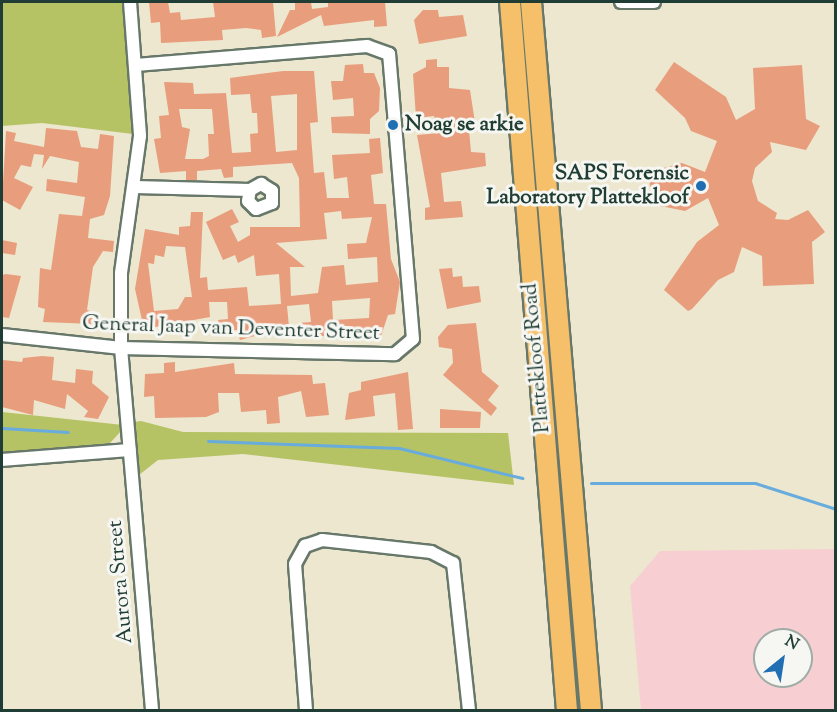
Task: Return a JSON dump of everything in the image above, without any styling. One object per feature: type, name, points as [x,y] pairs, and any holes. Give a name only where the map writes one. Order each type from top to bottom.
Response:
[{"type":"main road","name":"Plattekloof Road","points":[[510,2],[567,711]]},
{"type":"main road","name":"Plattekloof Road","points":[[531,2],[591,711]]},
{"type":"street","name":"Aurora Street","points":[[130,2],[140,136],[135,187],[120,273],[121,348],[152,711]]},
{"type":"street","points":[[621,2],[654,2]]},
{"type":"street","name":"General Jaap van Deventer Street","points":[[2,334],[121,348],[395,354],[410,346],[414,333],[389,54],[367,46],[136,65]]},
{"type":"street","points":[[135,187],[250,190]]},
{"type":"street","points":[[2,460],[130,450]]},
{"type":"street","points":[[306,711],[295,564],[305,546],[322,540],[431,552],[453,563],[469,711]]},
{"type":"shaded area","points":[[834,549],[835,710],[641,710],[630,586],[660,551]]},
{"type":"green space","points":[[2,2],[124,2],[133,134],[42,123],[2,126]]},
{"type":"green space","points":[[2,412],[123,425],[123,429],[109,444],[2,454]]},
{"type":"green space","points":[[141,421],[183,432],[508,433],[514,485],[243,454],[158,460],[139,475],[134,422]]},
{"type":"building","points":[[149,2],[168,2],[170,13],[180,12],[181,20],[215,17],[213,2],[273,2],[276,36],[262,38],[261,30],[246,28],[222,30],[223,40],[161,43],[160,22],[151,23]]},
{"type":"building","points":[[295,2],[311,2],[312,9],[328,7],[328,2],[385,2],[387,26],[374,27],[374,20],[324,26],[321,15],[277,37],[290,10],[295,10]]},
{"type":"building","points":[[423,10],[438,10],[439,17],[463,15],[467,36],[419,44],[414,20]]},
{"type":"building","points":[[437,59],[437,67],[449,67],[449,88],[470,90],[476,129],[469,130],[471,152],[485,153],[486,166],[441,173],[444,202],[461,201],[463,217],[425,220],[425,208],[430,207],[417,135],[439,133],[434,116],[416,118],[413,74],[426,67],[426,60]]},
{"type":"building","name":"SAPS Forensic Laboratory Plattekloof","points":[[674,62],[726,97],[736,120],[755,109],[753,68],[802,65],[806,119],[820,126],[806,150],[770,142],[772,152],[755,168],[752,181],[758,201],[777,213],[775,219],[788,220],[808,210],[825,232],[812,242],[814,284],[763,286],[762,256],[742,247],[734,272],[718,280],[692,309],[688,311],[664,290],[697,242],[719,225],[708,198],[685,211],[651,204],[649,172],[682,163],[705,172],[717,141],[691,131],[685,118],[655,90]]},
{"type":"building","points":[[363,64],[364,73],[374,73],[380,88],[379,111],[370,119],[370,134],[332,133],[331,117],[354,116],[353,98],[333,100],[331,81],[343,81],[345,65]]},
{"type":"building","points":[[283,71],[314,71],[318,122],[310,123],[314,173],[324,172],[327,198],[349,198],[347,177],[334,179],[332,155],[370,153],[369,139],[380,138],[383,173],[371,175],[374,204],[386,204],[391,259],[400,282],[395,314],[388,315],[381,336],[299,336],[297,323],[311,322],[309,304],[287,306],[289,327],[240,340],[237,330],[219,331],[218,320],[228,319],[227,302],[209,302],[210,317],[144,329],[135,289],[145,229],[179,235],[179,227],[190,226],[191,212],[203,212],[200,278],[207,277],[208,290],[247,287],[249,306],[281,304],[279,274],[256,276],[254,255],[238,263],[235,255],[223,260],[206,222],[232,209],[239,222],[230,226],[238,242],[250,235],[250,227],[300,227],[299,178],[292,163],[233,167],[233,177],[224,178],[221,169],[197,171],[197,180],[186,180],[186,171],[160,173],[154,139],[161,138],[159,116],[169,115],[164,82],[193,83],[194,94],[226,93],[232,153],[251,152],[250,134],[258,133],[257,113],[252,113],[250,94],[231,95],[230,78]],"holes":[[[297,94],[297,150],[276,152],[271,96]],[[179,109],[212,109],[214,134],[208,134],[209,156],[203,159],[185,159],[190,129],[182,127]],[[341,211],[342,219],[372,217],[366,243],[347,244],[348,259],[377,257],[378,282],[346,285],[344,265],[322,267],[318,293],[291,296],[290,267],[305,267],[276,243],[327,239],[324,213]],[[166,246],[185,247],[192,297],[185,297],[178,309],[154,311],[148,263],[154,264],[155,255],[164,257]],[[370,298],[369,318],[333,320],[332,301]]]},
{"type":"building","points":[[46,128],[77,131],[81,147],[98,149],[100,134],[114,136],[110,196],[104,215],[90,219],[88,238],[114,241],[113,252],[103,251],[93,267],[87,310],[93,312],[93,324],[43,322],[45,309],[38,307],[40,268],[51,270],[59,214],[82,216],[85,197],[46,191],[47,179],[77,183],[79,162],[50,156],[42,169],[44,155],[34,154],[31,167],[21,165],[14,178],[33,187],[20,210],[2,200],[6,131],[16,133],[14,141],[44,147]]},
{"type":"building","points":[[2,240],[17,243],[15,255],[2,253]]},
{"type":"building","points":[[452,268],[453,277],[462,276],[463,287],[479,286],[481,302],[447,309],[439,269]]},
{"type":"building","points":[[2,275],[21,276],[9,318],[2,317]]},
{"type":"building","points":[[476,323],[482,372],[499,386],[488,400],[497,408],[491,416],[443,375],[453,363],[452,349],[439,347],[438,337],[448,325]]},
{"type":"building","points":[[54,357],[52,380],[75,383],[76,369],[93,371],[92,383],[109,397],[98,419],[84,417],[88,411],[67,394],[65,409],[34,400],[33,415],[2,407],[3,360],[22,362],[23,358]]},
{"type":"building","points":[[175,362],[175,372],[234,363],[235,374],[312,375],[313,384],[325,383],[329,415],[306,417],[301,391],[278,397],[280,423],[267,424],[266,410],[241,412],[239,393],[218,393],[219,412],[206,417],[155,418],[154,396],[144,397],[145,374],[164,373],[164,363]]},
{"type":"building","points":[[408,372],[413,429],[398,430],[395,393],[373,396],[375,416],[345,420],[349,393],[361,390],[361,382]]},
{"type":"building","points":[[440,409],[481,412],[480,428],[440,428]]},
{"type":"waterway","points":[[2,428],[68,432]]},
{"type":"waterway","points":[[208,441],[399,448],[522,478]]},
{"type":"waterway","points":[[591,483],[755,483],[836,509]]},
{"type":"place","name":"Noag se arkie","points":[[393,125]]},
{"type":"place","name":"SAPS Forensic Laboratory Plattekloof","points":[[701,186]]}]
